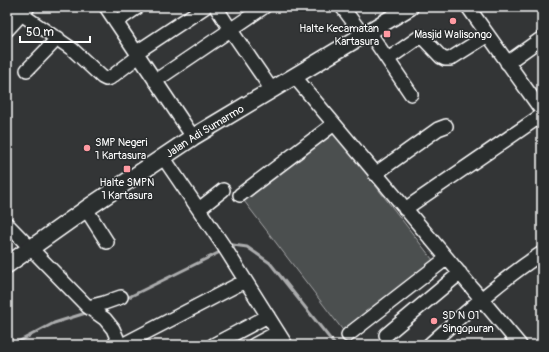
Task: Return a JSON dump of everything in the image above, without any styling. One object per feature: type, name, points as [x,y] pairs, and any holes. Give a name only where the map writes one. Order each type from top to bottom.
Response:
[{"type":"main road","name":"Jalan Adi Sumarmo","points":[[7,265],[193,136],[410,7]]},
{"type":"street","points":[[106,7],[193,136]]},
{"type":"street","points":[[116,22],[138,7]]},
{"type":"street","points":[[7,30],[20,10],[72,49],[106,79],[110,78],[138,54],[205,7]]},
{"type":"street","points":[[216,7],[272,90]]},
{"type":"street","points":[[155,80],[264,7]]},
{"type":"street","points":[[342,7],[388,59],[411,94]]},
{"type":"street","points":[[405,209],[542,111],[468,7]]},
{"type":"street","points":[[388,59],[418,38],[422,37],[441,57],[450,59],[488,35]]},
{"type":"street","points":[[27,70],[58,38]]},
{"type":"street","points":[[507,63],[542,38]]},
{"type":"street","points":[[294,76],[520,345]]},
{"type":"street","points":[[240,195],[334,124]]},
{"type":"street","points":[[375,174],[436,130],[446,126]]},
{"type":"street","points":[[163,157],[225,248],[286,345]]},
{"type":"street","points":[[199,209],[223,190]]},
{"type":"street","points":[[86,209],[107,242]]},
{"type":"street","points":[[7,224],[92,310],[105,319],[113,329],[121,345],[245,281]]},
{"type":"street","points":[[431,344],[516,270],[542,253]]},
{"type":"street","points":[[348,335],[446,258]]},
{"type":"street","points":[[386,335],[460,274]]},
{"type":"street","points":[[92,310],[104,303],[121,297]]},
{"type":"street","points":[[213,345],[268,316]]},
{"type":"street","points":[[254,345],[278,332]]},
{"type":"shaded area","points":[[331,128],[436,264],[345,333],[241,197]]},
{"type":"waterway","points":[[229,248],[233,245],[247,247],[270,263],[335,345]]},
{"type":"waterway","points":[[125,299],[222,251]]},
{"type":"waterway","points":[[12,345],[54,323],[89,312]]},
{"type":"place","name":"Masjid Walisongo","points":[[453,21]]},
{"type":"place","name":"Halte Kecamatan Kartasura","points":[[387,34]]},
{"type":"place","name":"SMP Negeri 1 Kartasura","points":[[87,148]]},
{"type":"place","name":"Halte SMPN 1 Kartasura","points":[[127,169]]},
{"type":"place","name":"SD N 01 Singopuran","points":[[434,321]]}]
